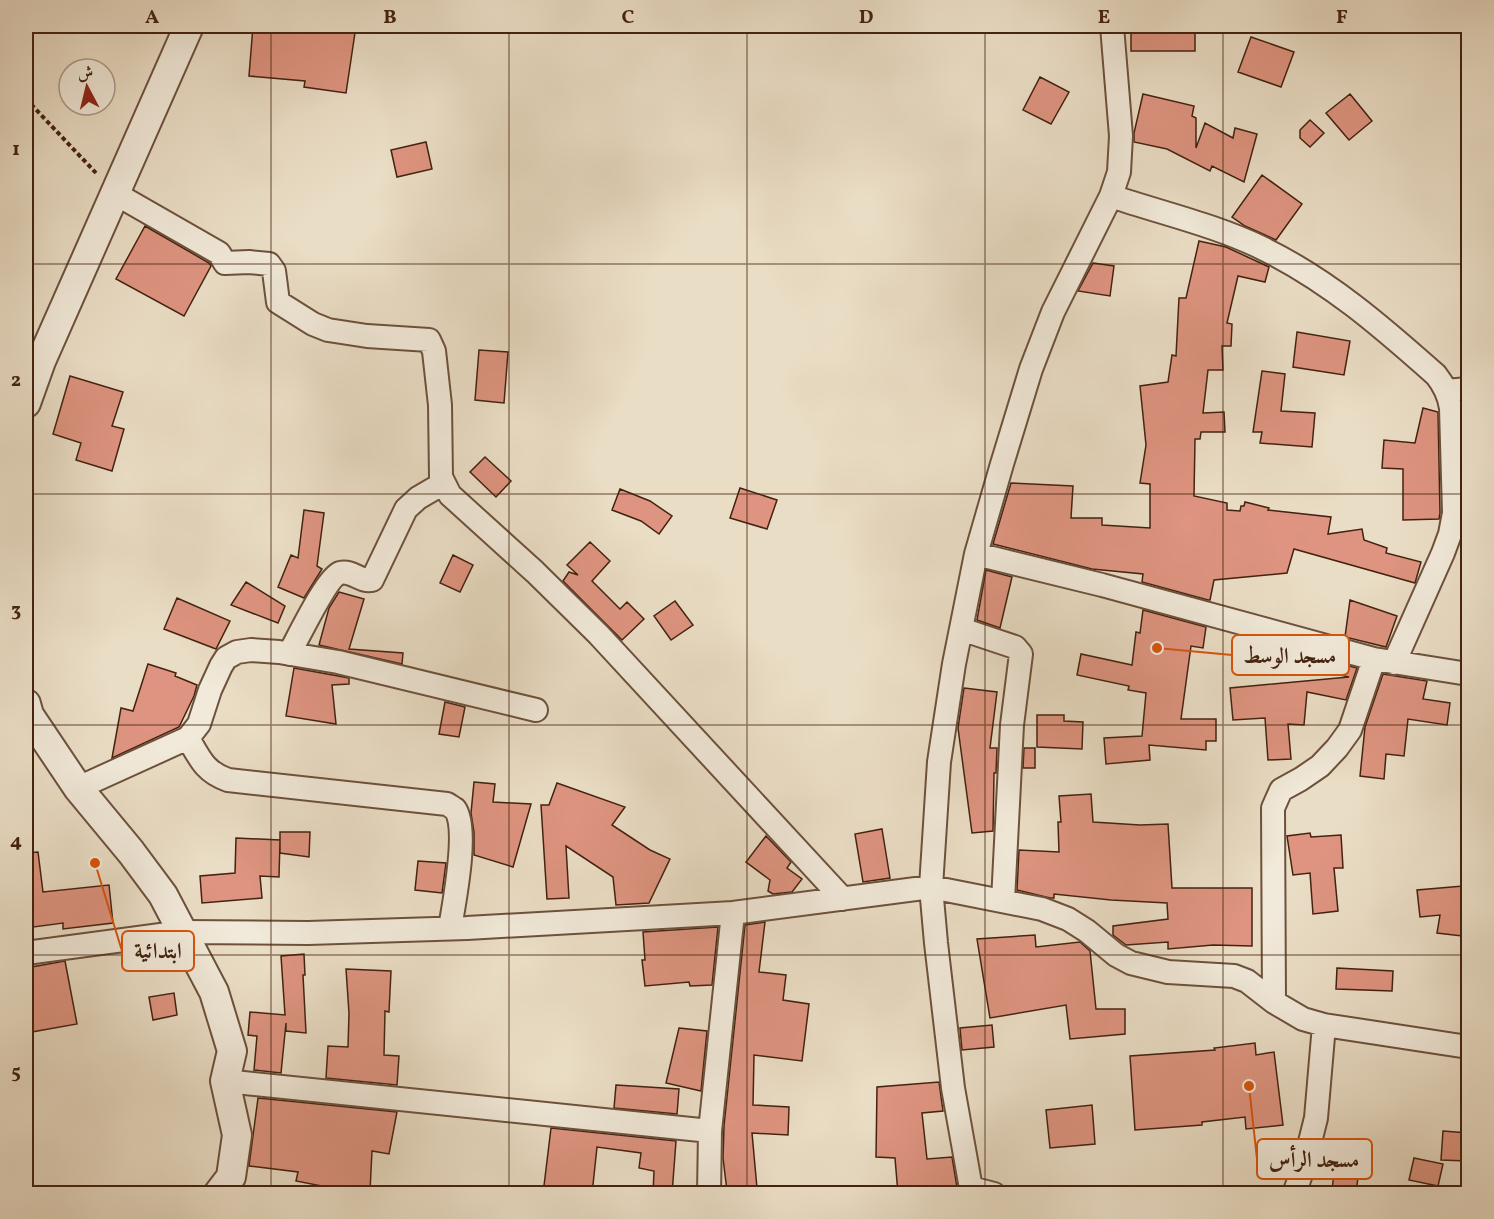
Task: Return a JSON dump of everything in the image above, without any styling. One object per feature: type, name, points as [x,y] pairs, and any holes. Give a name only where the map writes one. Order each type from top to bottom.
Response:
[{"type":"street","points":[[26,403],[41,361],[189,26]]},
{"type":"street","points":[[994,1194],[972,1191],[953,1088],[931,887],[939,762],[976,554],[1031,369],[1053,312],[1111,196],[1119,172],[1121,136],[1113,26]]},
{"type":"street","points":[[116,194],[219,253],[225,263],[269,264],[274,271],[278,302],[313,324],[345,334],[429,340],[434,351],[440,405],[442,484],[460,506],[535,572],[598,634],[843,899]]},
{"type":"street","points":[[1111,196],[1227,234],[1261,248],[1307,272],[1378,323],[1436,375],[1457,390],[1451,408],[1454,513],[1450,534],[1443,552],[1384,661],[1350,730],[1320,766],[1281,790],[1273,808],[1274,1002]]},
{"type":"street","points":[[289,654],[329,581],[340,573],[349,573],[361,580],[372,580],[406,509],[418,498],[442,484]]},
{"type":"street","points":[[976,554],[1102,585],[1384,661],[1468,674]]},
{"type":"street","points":[[961,629],[1015,647],[1021,654],[1012,725],[1003,901]]},
{"type":"street","points":[[78,788],[188,738],[199,724],[220,666],[226,658],[237,652],[251,650],[338,662],[536,710]]},
{"type":"street","points":[[26,704],[29,715],[78,788],[163,895],[214,992],[232,1051],[225,1081],[237,1135],[231,1177],[218,1194]]},
{"type":"street","points":[[188,738],[204,765],[211,772],[228,780],[447,804],[454,808],[460,826],[461,846],[450,928]]},
{"type":"street","points":[[26,952],[183,932],[308,933],[733,913],[931,887],[1042,909],[1068,919],[1116,955],[1131,963],[1168,972],[1234,976],[1247,981],[1274,1002],[1303,1019],[1324,1025],[1468,1047]]},
{"type":"street","points":[[709,1194],[710,1131],[733,913]]},
{"type":"street","points":[[1294,1194],[1304,1166],[1316,1118],[1324,1025]]},
{"type":"street","points":[[225,1081],[710,1131]]},
{"type":"path","points":[[26,99],[116,194]]},
{"type":"building","points":[[253,26],[356,26],[346,93],[304,87],[305,81],[249,76]]},
{"type":"building","points":[[1131,26],[1195,26],[1195,51],[1131,51]]},
{"type":"building","points":[[1251,37],[1294,52],[1281,87],[1238,72]]},
{"type":"building","points":[[1040,77],[1069,92],[1051,124],[1023,110]]},
{"type":"building","points":[[1143,94],[1194,106],[1192,116],[1196,118],[1196,148],[1205,123],[1233,138],[1235,128],[1257,134],[1244,182],[1212,166],[1210,171],[1167,149],[1134,142]]},
{"type":"building","points":[[1350,94],[1372,121],[1349,140],[1326,113]]},
{"type":"building","points":[[1310,120],[1324,133],[1310,147],[1300,138],[1300,130]]},
{"type":"building","points":[[426,142],[432,169],[397,177],[391,150]]},
{"type":"building","points":[[1262,175],[1302,204],[1276,240],[1245,226],[1232,217]]},
{"type":"building","points":[[145,226],[211,266],[184,316],[116,279]]},
{"type":"building","points":[[1199,241],[1226,247],[1269,267],[1265,282],[1238,276],[1227,323],[1232,324],[1231,346],[1222,346],[1223,370],[1208,370],[1203,413],[1224,412],[1225,432],[1201,432],[1200,439],[1195,439],[1194,496],[1227,503],[1227,510],[1240,511],[1245,502],[1269,508],[1268,510],[1331,517],[1328,534],[1362,529],[1364,540],[1387,548],[1386,553],[1421,562],[1415,583],[1294,549],[1287,573],[1214,580],[1210,600],[1208,600],[1142,582],[1143,574],[1092,569],[993,544],[1011,483],[1073,486],[1071,518],[1102,518],[1102,525],[1150,528],[1150,484],[1140,483],[1146,445],[1140,386],[1168,382],[1172,355],[1176,356],[1179,298],[1186,298]]},
{"type":"building","points":[[1093,263],[1114,266],[1110,296],[1078,291]]},
{"type":"building","points":[[1297,332],[1350,341],[1344,375],[1293,367]]},
{"type":"building","points":[[479,350],[508,352],[504,403],[475,400]]},
{"type":"building","points":[[1262,371],[1285,374],[1281,411],[1315,413],[1312,447],[1260,443],[1262,432],[1253,432]]},
{"type":"building","points":[[70,376],[123,392],[112,426],[124,429],[112,471],[76,460],[81,443],[53,434]]},
{"type":"building","points":[[1423,408],[1438,412],[1439,519],[1403,520],[1403,469],[1382,468],[1384,440],[1415,443]]},
{"type":"building","points":[[485,457],[511,481],[496,497],[470,472]]},
{"type":"building","points":[[740,488],[777,500],[767,529],[730,518]]},
{"type":"building","points":[[620,489],[650,501],[672,516],[659,534],[641,521],[612,510]]},
{"type":"building","points":[[304,510],[324,513],[317,566],[322,569],[304,598],[278,587],[291,555],[298,558]]},
{"type":"building","points":[[590,542],[610,561],[592,581],[620,609],[627,602],[644,619],[622,640],[563,581],[569,572],[578,575],[567,565]]},
{"type":"building","points":[[453,555],[473,565],[460,592],[440,583]]},
{"type":"building","points":[[986,570],[1012,577],[1000,628],[977,620]]},
{"type":"building","points":[[246,582],[285,606],[278,623],[231,605]]},
{"type":"building","points":[[339,592],[364,599],[349,649],[403,653],[402,664],[319,645],[329,608]]},
{"type":"building","points":[[177,598],[230,621],[216,649],[164,629]]},
{"type":"building","points":[[1350,600],[1397,616],[1386,647],[1345,637]]},
{"type":"building","points":[[675,601],[693,625],[671,640],[654,616]]},
{"type":"building","points":[[1143,610],[1206,627],[1203,648],[1191,646],[1181,719],[1216,719],[1216,741],[1206,741],[1206,750],[1149,745],[1150,760],[1106,764],[1104,738],[1142,736],[1146,693],[1128,690],[1129,686],[1077,675],[1081,654],[1132,665],[1136,632],[1140,633]]},
{"type":"building","points":[[1318,658],[1357,668],[1346,700],[1307,692],[1304,725],[1288,724],[1291,759],[1268,760],[1265,718],[1233,720],[1230,688],[1349,677],[1316,670]]},
{"type":"building","points":[[148,664],[176,673],[175,676],[197,685],[194,696],[179,727],[112,758],[121,708],[133,711]]},
{"type":"building","points":[[294,668],[349,678],[349,684],[332,685],[336,724],[286,716]]},
{"type":"building","points":[[1383,674],[1427,681],[1423,699],[1450,703],[1447,725],[1408,719],[1404,756],[1386,754],[1384,779],[1360,776],[1365,727]]},
{"type":"building","points":[[964,688],[997,692],[990,748],[997,748],[993,831],[972,833],[958,728]]},
{"type":"building","points":[[445,702],[465,707],[459,737],[439,734]]},
{"type":"building","points":[[1037,715],[1064,715],[1064,721],[1083,722],[1082,749],[1037,747]]},
{"type":"building","points":[[1024,748],[1035,748],[1035,768],[1023,768]]},
{"type":"building","points":[[474,782],[495,784],[493,802],[531,804],[513,867],[474,855],[471,813]]},
{"type":"building","points":[[557,783],[625,807],[612,825],[650,850],[670,859],[649,903],[616,905],[613,877],[566,846],[569,898],[547,899],[541,805],[549,805]]},
{"type":"building","points":[[1091,794],[1093,822],[1168,824],[1172,888],[1252,888],[1252,946],[1213,945],[1168,949],[1168,942],[1126,945],[1113,935],[1113,926],[1168,919],[1167,903],[1054,894],[1054,898],[1050,898],[1017,890],[1019,850],[1059,852],[1058,822],[1061,822],[1059,796]]},
{"type":"building","points":[[882,829],[890,878],[863,882],[855,834]]},
{"type":"building","points":[[280,832],[310,832],[309,857],[280,853]]},
{"type":"building","points":[[1310,833],[1311,837],[1341,835],[1343,868],[1334,868],[1338,911],[1313,914],[1310,873],[1293,875],[1287,836]]},
{"type":"building","points":[[766,836],[791,862],[787,868],[802,879],[792,892],[773,894],[768,891],[770,880],[746,862]]},
{"type":"building","points":[[236,838],[280,840],[279,877],[260,876],[262,898],[202,903],[200,876],[235,873]]},
{"type":"building","points":[[38,852],[43,892],[109,885],[113,923],[63,929],[63,923],[26,928],[26,853]]},
{"type":"building","points":[[418,861],[446,863],[442,893],[415,890]]},
{"type":"building","points":[[1463,886],[1466,911],[1462,936],[1437,933],[1440,915],[1420,917],[1417,890]]},
{"type":"building","points":[[765,922],[759,972],[786,975],[783,1000],[809,1004],[802,1061],[754,1055],[753,1105],[789,1107],[788,1135],[752,1133],[757,1188],[727,1191],[723,1158],[724,1126],[745,925]]},
{"type":"building","points":[[718,927],[712,985],[690,986],[689,982],[645,986],[642,960],[645,960],[643,932]]},
{"type":"building","points":[[1035,935],[1036,947],[1080,942],[1090,951],[1096,1009],[1125,1009],[1125,1034],[1070,1039],[1066,1005],[990,1018],[977,939]]},
{"type":"building","points":[[304,954],[306,1033],[286,1031],[286,1023],[281,1073],[254,1070],[257,1036],[248,1035],[250,1012],[285,1015],[281,956]]},
{"type":"building","points":[[65,961],[77,1024],[26,1033],[26,968]]},
{"type":"building","points":[[1337,968],[1393,971],[1392,991],[1336,989]]},
{"type":"building","points":[[346,969],[391,971],[389,1012],[385,1011],[384,1055],[399,1056],[397,1085],[326,1078],[328,1046],[348,1047],[349,1013]]},
{"type":"building","points":[[174,993],[177,1015],[153,1020],[149,997]]},
{"type":"building","points":[[992,1025],[994,1047],[962,1050],[960,1028]]},
{"type":"building","points":[[679,1028],[707,1031],[701,1091],[666,1083]]},
{"type":"building","points":[[1255,1043],[1256,1055],[1274,1052],[1283,1125],[1246,1129],[1245,1117],[1202,1122],[1202,1125],[1135,1130],[1130,1056],[1215,1050],[1214,1048]]},
{"type":"building","points":[[939,1082],[943,1111],[922,1113],[927,1159],[952,1157],[958,1194],[898,1194],[895,1158],[876,1157],[877,1087]]},
{"type":"building","points":[[616,1085],[679,1089],[677,1114],[614,1108]]},
{"type":"building","points":[[258,1098],[397,1112],[389,1154],[372,1151],[370,1191],[337,1189],[296,1181],[298,1172],[249,1166]]},
{"type":"building","points":[[1092,1105],[1095,1144],[1050,1148],[1046,1110]]},
{"type":"building","points":[[551,1128],[676,1141],[672,1194],[653,1194],[654,1171],[639,1168],[641,1153],[597,1147],[592,1194],[543,1194]]},
{"type":"building","points":[[1443,1131],[1468,1133],[1467,1161],[1441,1160]]},
{"type":"building","points":[[1336,1157],[1360,1160],[1356,1194],[1332,1190]]},
{"type":"building","points":[[1414,1158],[1443,1164],[1438,1186],[1409,1180]]},
{"type":"place","name":"مسجد الوسط","points":[[1157,648]]},
{"type":"place","name":"ابتدائية","points":[[95,863]]},
{"type":"place","name":"مسجد الرأس","points":[[1249,1086]]}]
